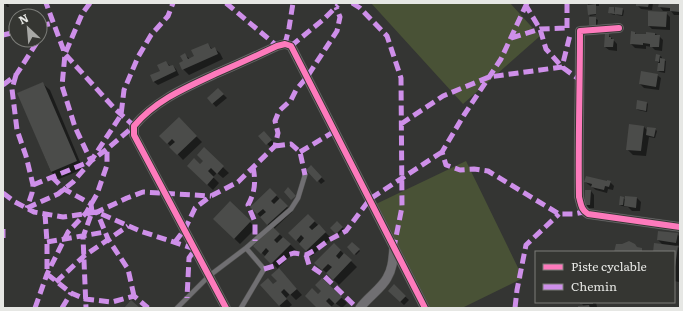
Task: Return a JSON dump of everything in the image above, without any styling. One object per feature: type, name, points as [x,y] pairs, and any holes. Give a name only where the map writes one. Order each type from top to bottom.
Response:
[{"type":"street","points":[[619,28],[580,31],[580,101],[578,140],[579,197],[581,206],[584,212],[588,214],[680,227]]},
{"type":"street","points":[[226,308],[134,135],[134,126],[157,104],[178,91],[277,46],[285,44],[291,46],[425,308]]},
{"type":"street","points":[[360,308],[365,300],[387,279],[392,266],[394,247]]},
{"type":"lane","points":[[177,308],[209,276],[246,248],[291,208],[298,198],[305,175]]},
{"type":"lane","points":[[241,308],[264,270],[246,248]]},
{"type":"green space","points":[[371,3],[510,3],[540,36],[463,104]]},
{"type":"green space","points":[[466,161],[523,278],[462,308],[426,308],[376,204]]},
{"type":"building","points":[[636,3],[649,3],[648,7],[636,6]]},
{"type":"building","points":[[659,3],[680,3],[680,12],[670,11],[670,8],[658,7]]},
{"type":"building","points":[[596,4],[596,14],[588,15],[587,5]]},
{"type":"building","points":[[609,7],[614,7],[614,14],[608,13]]},
{"type":"building","points":[[615,7],[623,8],[622,15],[614,14]]},
{"type":"building","points":[[648,11],[667,12],[666,27],[648,26]]},
{"type":"building","points":[[589,17],[596,17],[596,26],[589,25]]},
{"type":"building","points":[[631,31],[635,32],[635,34],[646,34],[646,32],[660,35],[659,47],[650,47],[650,44],[643,43],[643,45],[630,44]]},
{"type":"building","points":[[605,33],[609,33],[609,37],[614,39],[613,47],[604,47]]},
{"type":"building","points":[[208,43],[211,49],[215,47],[218,54],[182,70],[179,63],[183,61],[180,56],[185,53],[188,59],[194,56],[191,50]]},
{"type":"building","points":[[656,54],[660,55],[659,62],[655,61]]},
{"type":"building","points":[[660,58],[665,59],[664,71],[657,71]]},
{"type":"building","points":[[166,61],[169,66],[173,65],[176,71],[153,82],[150,75],[160,71],[157,65]]},
{"type":"building","points":[[641,71],[658,74],[656,87],[639,84]]},
{"type":"building","points":[[43,82],[77,161],[51,172],[17,93]]},
{"type":"building","points":[[218,88],[224,94],[212,104],[207,98]]},
{"type":"building","points":[[637,100],[647,102],[646,111],[636,109]]},
{"type":"building","points":[[179,117],[197,136],[177,155],[169,147],[175,142],[172,139],[167,144],[159,136]]},
{"type":"building","points":[[629,124],[644,126],[641,151],[626,150]]},
{"type":"building","points":[[647,127],[656,128],[654,137],[646,135]]},
{"type":"building","points":[[264,131],[272,140],[266,145],[258,136]]},
{"type":"building","points":[[204,147],[224,166],[217,174],[211,168],[208,171],[214,177],[207,185],[187,166],[194,158],[200,164],[203,161],[197,155]]},
{"type":"building","points":[[311,165],[322,177],[317,182],[306,170]]},
{"type":"building","points":[[586,176],[611,181],[609,187],[605,186],[604,190],[591,187],[592,184],[584,182]]},
{"type":"building","points":[[288,187],[296,196],[291,200],[284,192]]},
{"type":"building","points":[[270,188],[277,195],[271,201],[274,204],[280,198],[288,206],[267,225],[260,217],[266,212],[263,209],[257,214],[250,207]]},
{"type":"building","points":[[585,190],[591,190],[590,205],[584,205]]},
{"type":"building","points":[[620,196],[624,197],[623,205],[619,205]]},
{"type":"building","points":[[625,196],[637,197],[636,208],[624,206]]},
{"type":"building","points":[[230,201],[251,221],[234,239],[213,219]]},
{"type":"building","points":[[308,214],[315,221],[309,227],[312,230],[319,224],[326,232],[306,251],[299,244],[304,238],[301,235],[296,241],[288,233]]},
{"type":"building","points":[[337,221],[343,227],[336,234],[330,228]]},
{"type":"building","points":[[273,227],[280,234],[274,240],[277,243],[283,237],[291,244],[271,264],[264,257],[269,251],[266,248],[261,254],[253,246]]},
{"type":"building","points":[[658,231],[678,233],[676,243],[657,240]]},
{"type":"building","points":[[629,241],[637,247],[642,248],[642,251],[614,251],[616,244],[622,244]]},
{"type":"building","points":[[352,242],[360,249],[354,255],[347,247]]},
{"type":"building","points":[[334,243],[341,250],[336,256],[339,259],[344,253],[352,260],[333,280],[326,273],[332,267],[328,264],[322,270],[314,263]]},
{"type":"building","points":[[654,243],[678,246],[675,267],[675,251],[653,251]]},
{"type":"building","points":[[279,268],[297,289],[290,295],[284,289],[281,292],[287,299],[279,306],[260,285],[268,278],[273,284],[277,281],[271,275]]},
{"type":"building","points":[[322,278],[342,297],[335,304],[329,298],[326,301],[332,307],[331,308],[317,308],[305,296],[312,288],[318,294],[321,291],[315,285]]},
{"type":"building","points":[[394,284],[406,296],[400,302],[388,291]]},
{"type":"building","points":[[131,300],[140,308],[124,308]]},
{"type":"building","points":[[580,303],[593,303],[593,304]]},
{"type":"building","points":[[589,305],[590,308],[578,308],[578,306]]},
{"type":"marked path","points":[[27,208],[58,194],[73,182],[91,161],[134,126],[115,109],[65,54],[46,3]]},
{"type":"marked path","points":[[90,3],[82,14],[65,54],[62,86],[75,127],[91,161]]},
{"type":"marked path","points":[[33,185],[91,161],[121,115],[124,90],[138,57],[151,35],[168,16],[173,3]]},
{"type":"marked path","points":[[226,3],[277,46]]},
{"type":"marked path","points":[[285,44],[293,3]]},
{"type":"marked path","points":[[352,3],[360,8],[387,36],[401,78],[402,207],[394,247]]},
{"type":"marked path","points":[[527,3],[501,59],[464,115],[442,152],[446,165],[460,170],[474,169],[488,171],[559,214],[584,212]]},
{"type":"marked path","points":[[567,3],[568,31]]},
{"type":"marked path","points":[[525,4],[540,29],[546,49],[562,67],[580,80]]},
{"type":"marked path","points":[[291,46],[324,19],[338,5]]},
{"type":"marked path","points":[[175,242],[185,229],[195,208],[211,196],[238,182],[275,146],[278,133],[275,121],[279,111],[291,100],[296,90],[307,77],[337,31],[340,17],[336,7]]},
{"type":"marked path","points":[[48,24],[53,23]]},
{"type":"marked path","points":[[511,38],[540,29],[567,28]]},
{"type":"marked path","points":[[3,35],[8,34]]},
{"type":"marked path","points":[[401,124],[443,96],[489,77],[562,67],[570,35]]},
{"type":"marked path","points":[[3,85],[16,75],[33,48]]},
{"type":"marked path","points":[[16,75],[12,89],[17,130],[26,156],[33,185],[27,208]]},
{"type":"marked path","points":[[300,152],[335,131]]},
{"type":"marked path","points":[[275,146],[291,144],[300,152],[305,175]]},
{"type":"marked path","points":[[35,308],[47,274],[68,232],[86,213],[97,194],[107,165],[107,149]]},
{"type":"marked path","points":[[264,269],[274,266],[288,255],[294,253],[306,255],[346,231],[370,199],[442,152]]},
{"type":"marked path","points":[[253,167],[254,187],[248,205],[255,222],[255,241]]},
{"type":"marked path","points":[[52,177],[64,189],[91,204],[92,212],[83,237],[86,308]]},
{"type":"marked path","points":[[134,296],[128,269],[108,239],[97,212],[143,192],[211,196]]},
{"type":"marked path","points":[[3,193],[15,202],[34,212],[63,217],[97,212],[140,231],[195,249],[189,258],[187,298]]},
{"type":"marked path","points":[[45,214],[47,274],[71,293],[85,299],[112,302],[134,296],[148,308]]},
{"type":"marked path","points":[[515,308],[526,245],[559,214]]},
{"type":"marked path","points":[[56,282],[84,256],[128,226]]},
{"type":"marked path","points":[[3,229],[3,238]]},
{"type":"marked path","points":[[47,242],[105,232]]},
{"type":"marked path","points":[[306,255],[309,265],[322,274],[357,308]]},
{"type":"marked path","points":[[62,308],[71,293]]},
{"type":"cycle path","points":[[619,28],[580,31],[579,197],[581,204],[584,211],[588,214],[680,227]]},
{"type":"cycle path","points":[[226,308],[134,135],[134,126],[161,102],[182,90],[277,46],[285,44],[291,46],[425,308]]}]
